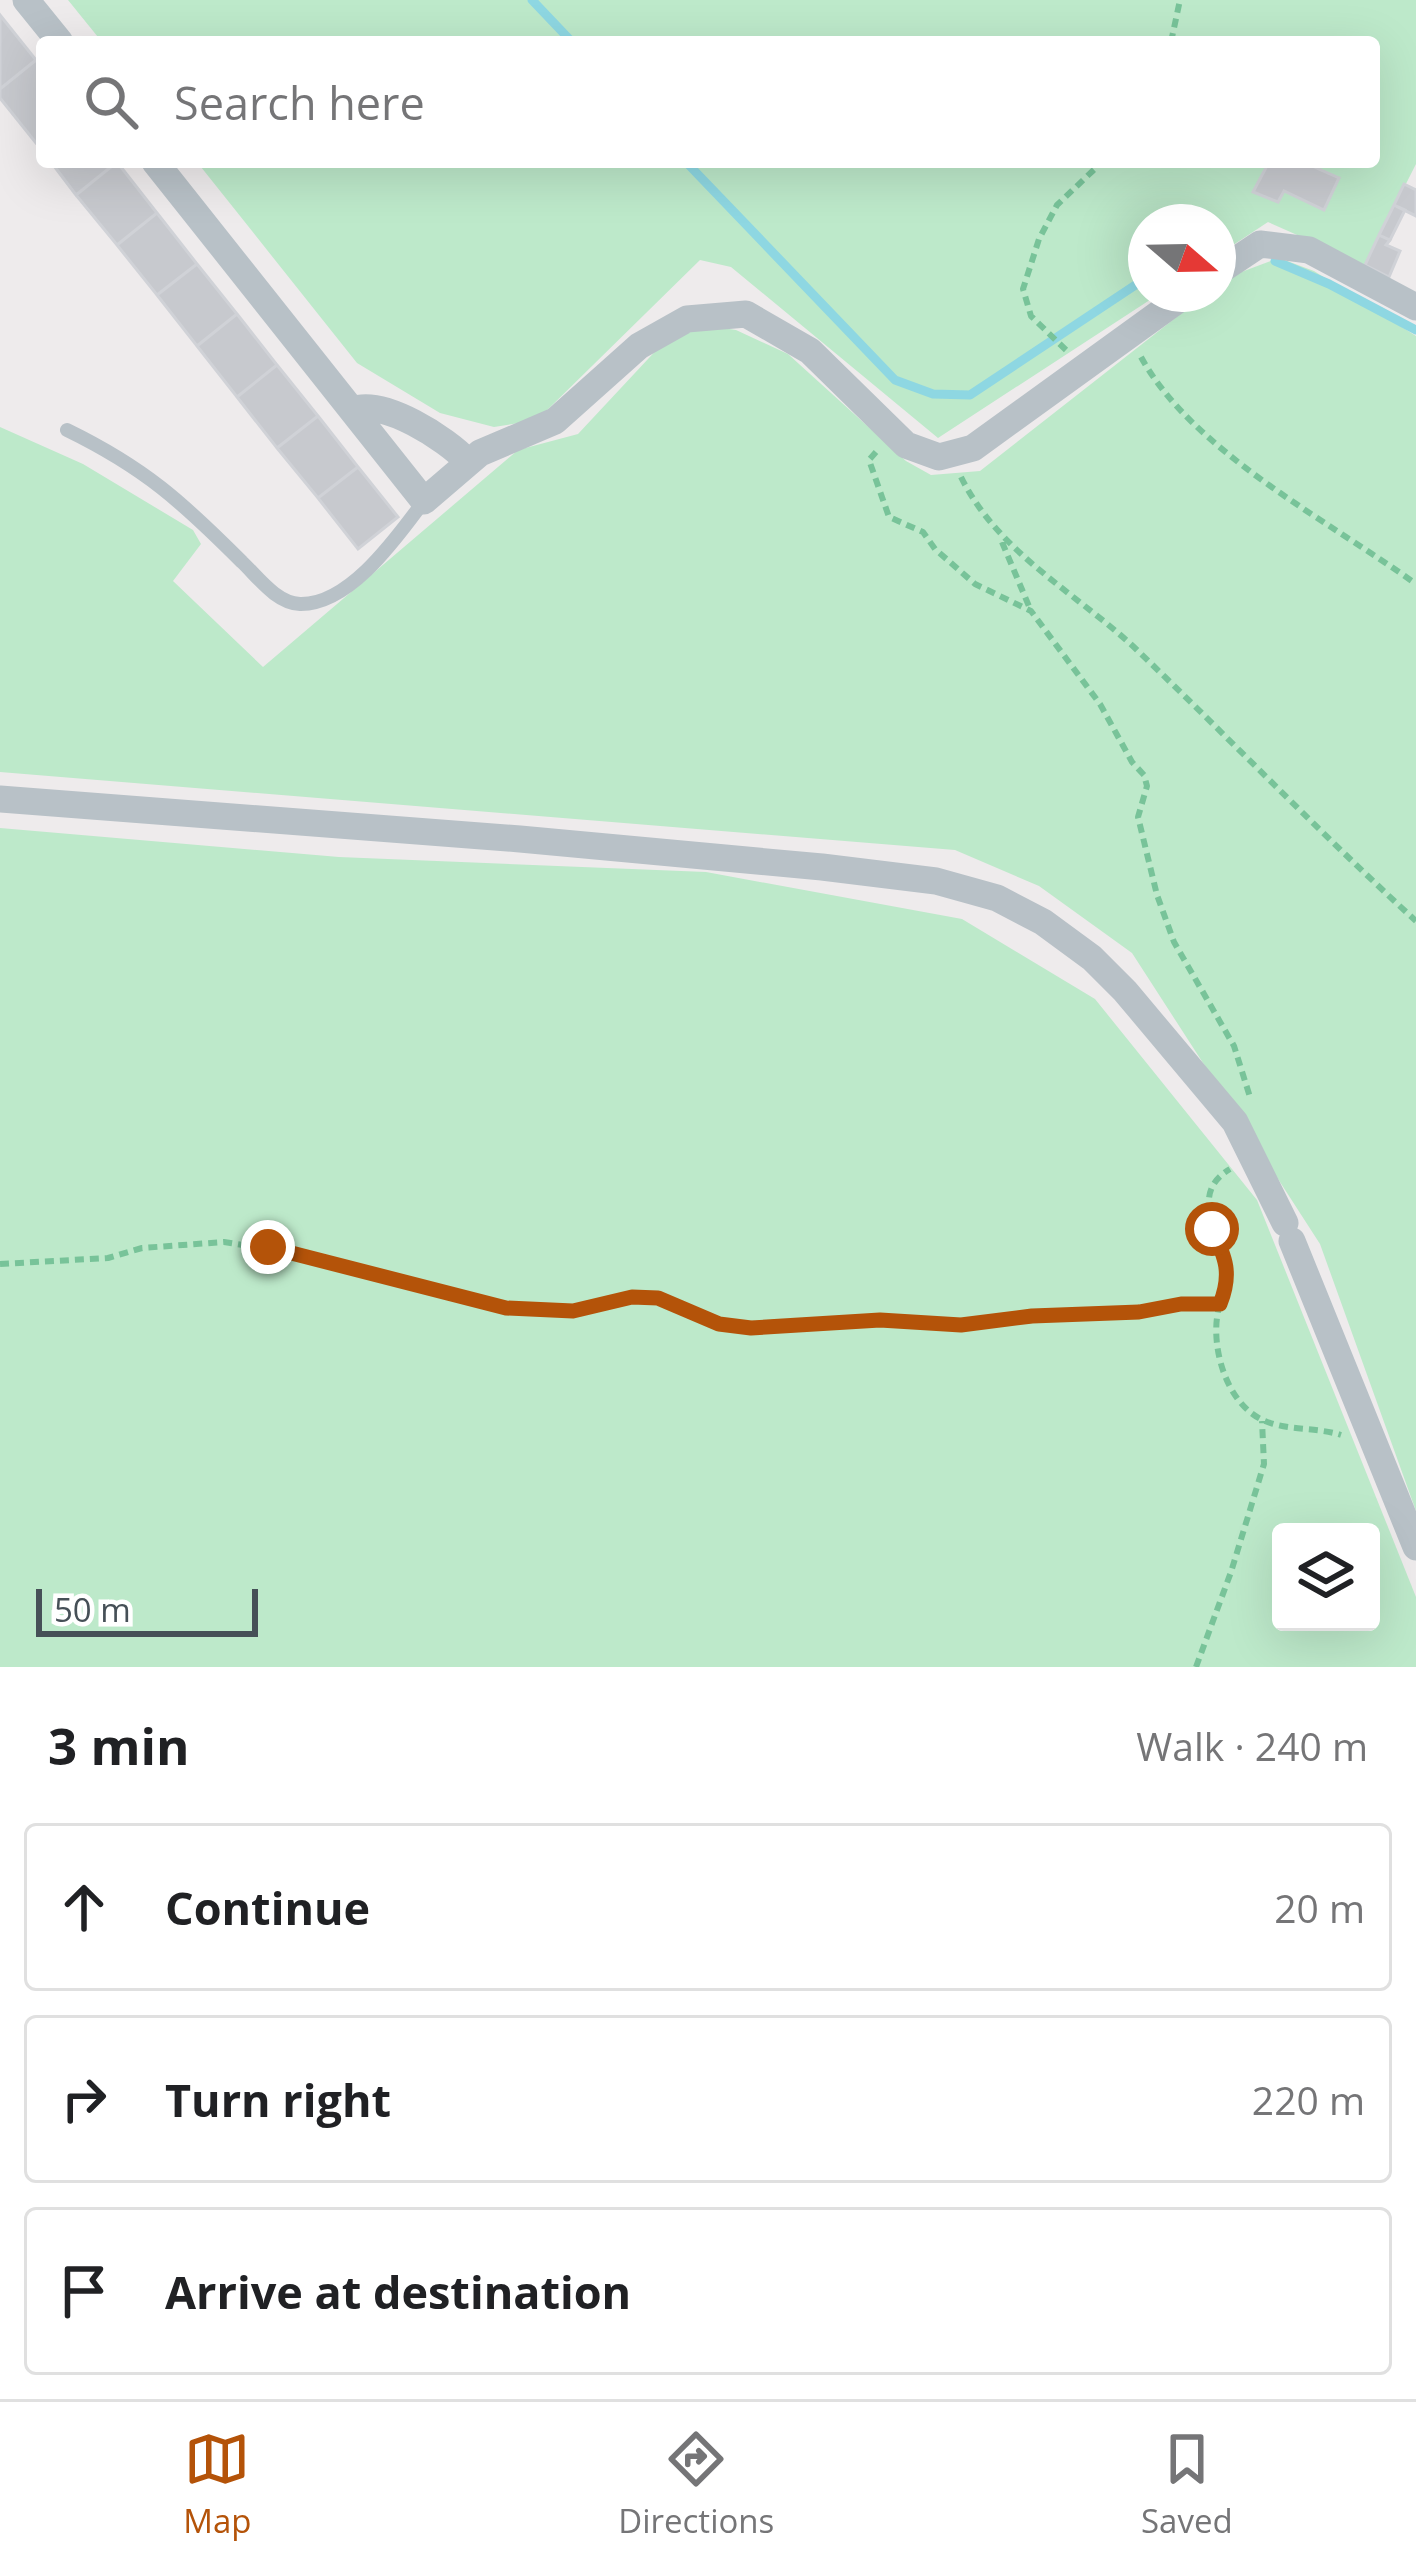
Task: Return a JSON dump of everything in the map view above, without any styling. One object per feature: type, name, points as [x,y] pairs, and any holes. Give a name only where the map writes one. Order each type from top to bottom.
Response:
[{"type":"street","points":[[26,0],[55,36]]},
{"type":"street","points":[[160,168],[424,501],[467,461],[555,421],[639,346],[686,319],[746,314],[810,351],[906,445],[939,457],[974,448],[1159,312]]},
{"type":"street","points":[[1236,260],[1260,244],[1309,250],[1416,307]]},
{"type":"street","points":[[353,410],[373,406],[414,424],[442,437],[467,461]]},
{"type":"street","points":[[0,800],[799,865],[936,881],[998,898],[1043,922],[1092,958],[1235,1122],[1288,1232],[1416,1547]]},
{"type":"lane","points":[[67,430],[160,482],[271,590],[296,604],[321,602],[343,589],[388,548],[424,501]]},
{"type":"path","points":[[1172,36],[1180,0]]},
{"type":"path","points":[[1082,367],[1030,316],[1024,289],[1040,239],[1058,206],[1096,168]]},
{"type":"path","points":[[1128,333],[1157,387],[1198,428],[1284,495],[1416,584]]},
{"type":"path","points":[[884,427],[882,445],[869,460],[890,517],[922,532],[975,584],[1031,611]]},
{"type":"path","points":[[954,453],[970,496],[997,533],[1020,578],[1031,611],[1100,704],[1144,776],[1147,786],[1138,817],[1156,895],[1174,942],[1234,1046],[1250,1088],[1252,1157],[1222,1173],[1209,1201],[1212,1229],[1227,1260],[1229,1281],[1213,1327],[1228,1382],[1245,1407],[1262,1421],[1327,1431],[1378,1448]]},
{"type":"path","points":[[997,533],[1134,647],[1331,844],[1416,921]]},
{"type":"path","points":[[0,1264],[108,1258],[142,1248],[224,1242],[307,1255],[506,1308],[573,1311],[632,1297],[658,1298],[719,1324],[751,1328],[880,1320],[961,1325],[1220,1304]]},
{"type":"path","points":[[1196,1667],[1264,1464],[1262,1421]]},
{"type":"green space","points":[[68,0],[1416,0],[1416,164],[1365,265],[1268,222],[1236,243],[1236,204],[1128,204],[1131,312],[938,438],[731,267],[700,260],[537,420],[494,427],[440,413],[357,363],[202,168],[1380,168],[1380,36],[97,36]]},
{"type":"green space","points":[[1279,258],[1314,271],[1416,336],[1416,1511],[1320,1244],[1132,953],[1039,886],[955,850],[0,772],[0,427],[83,464],[193,530],[201,544],[173,581],[263,667],[518,450],[578,434],[662,344],[681,335],[710,326],[736,330],[788,354],[906,461],[931,475],[980,471],[1183,312],[1236,312],[1236,274]]},
{"type":"green space","points":[[0,828],[339,857],[706,872],[962,919],[1095,999],[1257,1200],[1416,1597],[1416,1667],[0,1667]]},
{"type":"building","points":[[0,15],[36,60],[0,89]]},
{"type":"building","points":[[36,60],[36,143],[0,98],[0,89]]},
{"type":"building","points":[[56,168],[110,168],[76,195]]},
{"type":"building","points":[[110,168],[122,168],[157,213],[117,245],[76,195]]},
{"type":"building","points":[[1266,168],[1316,168],[1339,178],[1324,210],[1284,191],[1278,202],[1253,192]]},
{"type":"building","points":[[1404,184],[1416,190],[1416,216],[1394,205]]},
{"type":"building","points":[[1394,205],[1405,210],[1390,240],[1379,235]]},
{"type":"building","points":[[157,213],[197,264],[157,295],[117,245]]},
{"type":"building","points":[[1379,235],[1390,240],[1386,245],[1400,251],[1389,277],[1365,265]]},
{"type":"building","points":[[197,264],[237,314],[197,346],[157,295]]},
{"type":"building","points":[[237,314],[277,365],[237,397],[197,346]]},
{"type":"building","points":[[277,365],[318,416],[277,448],[237,397]]},
{"type":"building","points":[[318,416],[358,467],[318,498],[277,448]]},
{"type":"building","points":[[358,467],[398,517],[358,549],[318,498]]},
{"type":"waterway","points":[[532,0],[566,36]]},
{"type":"waterway","points":[[692,168],[895,380],[933,394],[970,395],[1128,290]]},
{"type":"waterway","points":[[1275,261],[1416,330]]},
{"type":"route","points":[[268,1247],[506,1308],[573,1311],[632,1297],[658,1298],[719,1324],[780,1329],[880,1320],[961,1325],[1220,1304],[1229,1281],[1227,1260],[1212,1229]]}]
